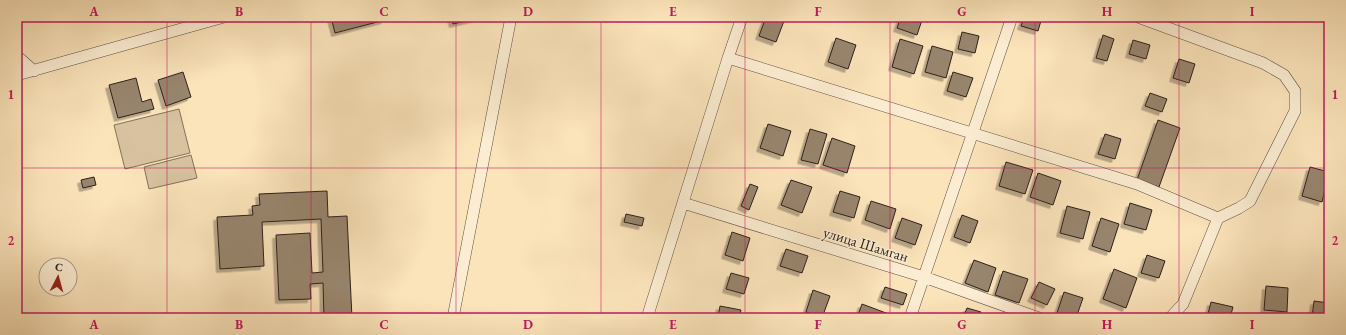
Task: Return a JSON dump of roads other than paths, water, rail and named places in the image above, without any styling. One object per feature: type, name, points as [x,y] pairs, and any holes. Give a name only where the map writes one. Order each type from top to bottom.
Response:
[{"type":"street","points":[[17,75],[224,17]]},
{"type":"street","points":[[502,17],[508,30]]},
{"type":"street","points":[[453,318],[511,17]]},
{"type":"street","points":[[647,318],[742,17]]},
{"type":"street","points":[[910,318],[1012,17]]},
{"type":"street","points":[[1138,17],[1264,63],[1284,75],[1295,91],[1295,111],[1250,201],[1218,218],[1183,304],[1170,318]]},
{"type":"street","points":[[17,56],[34,70]]},
{"type":"street","points":[[728,58],[1137,184],[1218,218]]},
{"type":"street","name":"улица Шамган","points":[[683,203],[924,277],[1039,318]]}]
